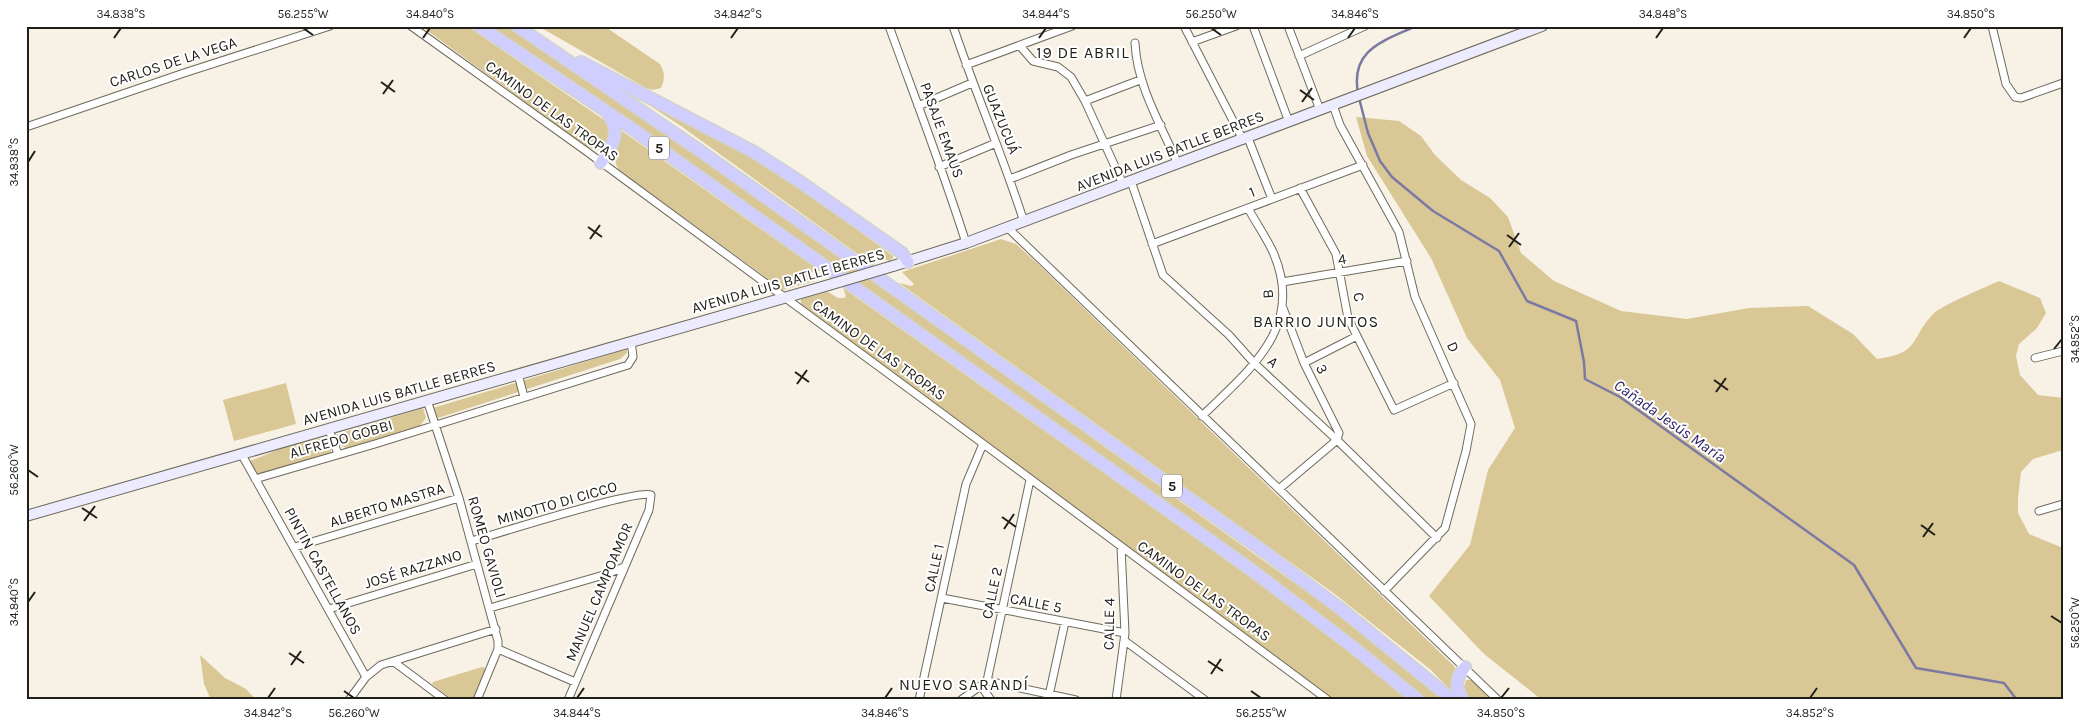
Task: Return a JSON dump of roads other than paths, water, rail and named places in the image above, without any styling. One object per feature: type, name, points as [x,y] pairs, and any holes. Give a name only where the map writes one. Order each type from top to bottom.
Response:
[{"type":"highway","name":"5","points":[[479,26],[606,111],[1252,571],[1353,646],[1418,700]]},
{"type":"highway","name":"5","points":[[517,26],[699,150],[1266,553],[1348,615],[1453,700]]},
{"type":"highway","points":[[541,42],[623,82],[754,152],[799,180],[902,252],[908,262]]},
{"type":"highway","points":[[601,162],[610,150],[616,135],[615,126],[606,111]]},
{"type":"highway","points":[[1463,700],[1457,689],[1456,681],[1465,667]]},
{"type":"main road","name":"AVENIDA LUIS BATLLE BERRES","points":[[26,516],[908,262],[1008,228],[1542,26]]},
{"type":"street","name":"CARLOS DE LA VEGA","points":[[26,127],[330,26]]},
{"type":"street","name":"CAMINO DE LAS TROPAS","points":[[412,26],[601,162],[1328,700]]},
{"type":"street","name":"PASAJE EMAUS","points":[[889,26],[939,168],[950,190],[966,243]]},
{"type":"street","name":"GUAZUCUÁ","points":[[953,26],[972,83],[1010,179],[1024,222]]},
{"type":"street","points":[[966,65],[1072,26]]},
{"type":"street","points":[[1184,26],[1246,139],[1272,199]]},
{"type":"street","points":[[1192,42],[1236,26]]},
{"type":"street","points":[[1253,26],[1289,122]]},
{"type":"street","points":[[1288,26],[1320,110]]},
{"type":"street","points":[[1299,56],[1365,26]]},
{"type":"street","points":[[1992,26],[2006,84],[2015,97],[2021,98],[2063,84]]},
{"type":"street","points":[[1135,43],[1140,80],[1178,164]]},
{"type":"street","name":"A","points":[[1020,46],[1033,61],[1058,67],[1066,72],[1079,88],[1104,144],[1127,183],[1163,275],[1229,335],[1255,364],[1337,440],[1437,538]]},
{"type":"street","points":[[1085,101],[1140,80]]},
{"type":"street","points":[[918,106],[972,83]]},
{"type":"street","name":"D","points":[[1333,105],[1340,125],[1400,232],[1415,297],[1469,418],[1471,430],[1445,528],[1384,590]]},
{"type":"street","points":[[1010,179],[1161,125]]},
{"type":"street","points":[[939,168],[996,144]]},
{"type":"street","name":"1","points":[[1152,244],[1363,165]]},
{"type":"street","name":"C","points":[[1300,188],[1336,254],[1348,318],[1394,410],[1454,383]]},
{"type":"street","name":"B","points":[[1202,416],[1255,364],[1272,338],[1283,308],[1282,282],[1272,251],[1248,208]]},
{"type":"street","points":[[1008,228],[1498,700]]},
{"type":"street","name":"4","points":[[1282,282],[1407,261]]},
{"type":"street","name":"3","points":[[1283,308],[1304,363],[1339,433],[1337,440]]},
{"type":"street","points":[[1304,363],[1358,336]]},
{"type":"street","name":"ALFREDO GOBBI","points":[[255,479],[628,365],[633,357],[631,342]]},
{"type":"street","points":[[2035,358],[2063,350]]},
{"type":"street","points":[[518,374],[524,397]]},
{"type":"street","name":"ROMEO GAVIOLI","points":[[427,400],[472,541],[496,630],[498,650],[478,700]]},
{"type":"street","points":[[329,430],[338,454]]},
{"type":"street","points":[[1278,489],[1337,440]]},
{"type":"street","name":"CALLE 1","points":[[918,700],[966,484],[983,444]]},
{"type":"street","name":"PINTIN CASTELLANOS","points":[[242,455],[366,677]]},
{"type":"street","name":"CALLE 2","points":[[984,683],[1030,480]]},
{"type":"street","name":"MINOTTO DI CICCO","points":[[472,541],[631,496],[651,494]]},
{"type":"street","name":"MANUEL CAMPOAMOR","points":[[568,700],[649,510],[651,494]]},
{"type":"street","name":"ALBERTO MASTRA","points":[[295,547],[459,498]]},
{"type":"street","points":[[2039,511],[2063,504]]},
{"type":"street","name":"CALLE 4","points":[[1116,700],[1125,637],[1121,547]]},
{"type":"street","name":"JOSÉ RAZZANO","points":[[329,609],[477,564]]},
{"type":"street","points":[[490,608],[607,574],[624,567]]},
{"type":"street","name":"CALLE 5","points":[[942,598],[1065,622],[1125,637],[1205,700]]},
{"type":"street","points":[[1049,697],[1065,622]]},
{"type":"street","points":[[350,700],[366,677],[381,665],[496,630]]},
{"type":"street","points":[[498,650],[575,682]]},
{"type":"street","points":[[394,662],[445,700]]},
{"type":"street","points":[[984,683],[992,700]]},
{"type":"street","points":[[961,700],[984,683],[1049,697],[1076,700]]},
{"type":"waterway","name":"Cañada Jesús María","points":[[1358,93],[1357,78],[1359,66],[1364,56],[1381,42],[1416,26]]},
{"type":"waterway","name":"Cañada Jesús María","points":[[1359,98],[1368,133],[1380,161],[1392,177],[1433,211],[1499,251],[1527,301],[1576,321],[1584,362],[1585,379],[1620,397],[1854,565],[1916,668],[2004,683],[2017,700]]},
{"type":"district","name":"19 DE ABRIL","points":[[1083,52]]},
{"type":"district","name":"BARRIO JUNTOS","points":[[1316,321]]},
{"type":"district","name":"NUEVO SARANDÍ","points":[[964,684]]}]
